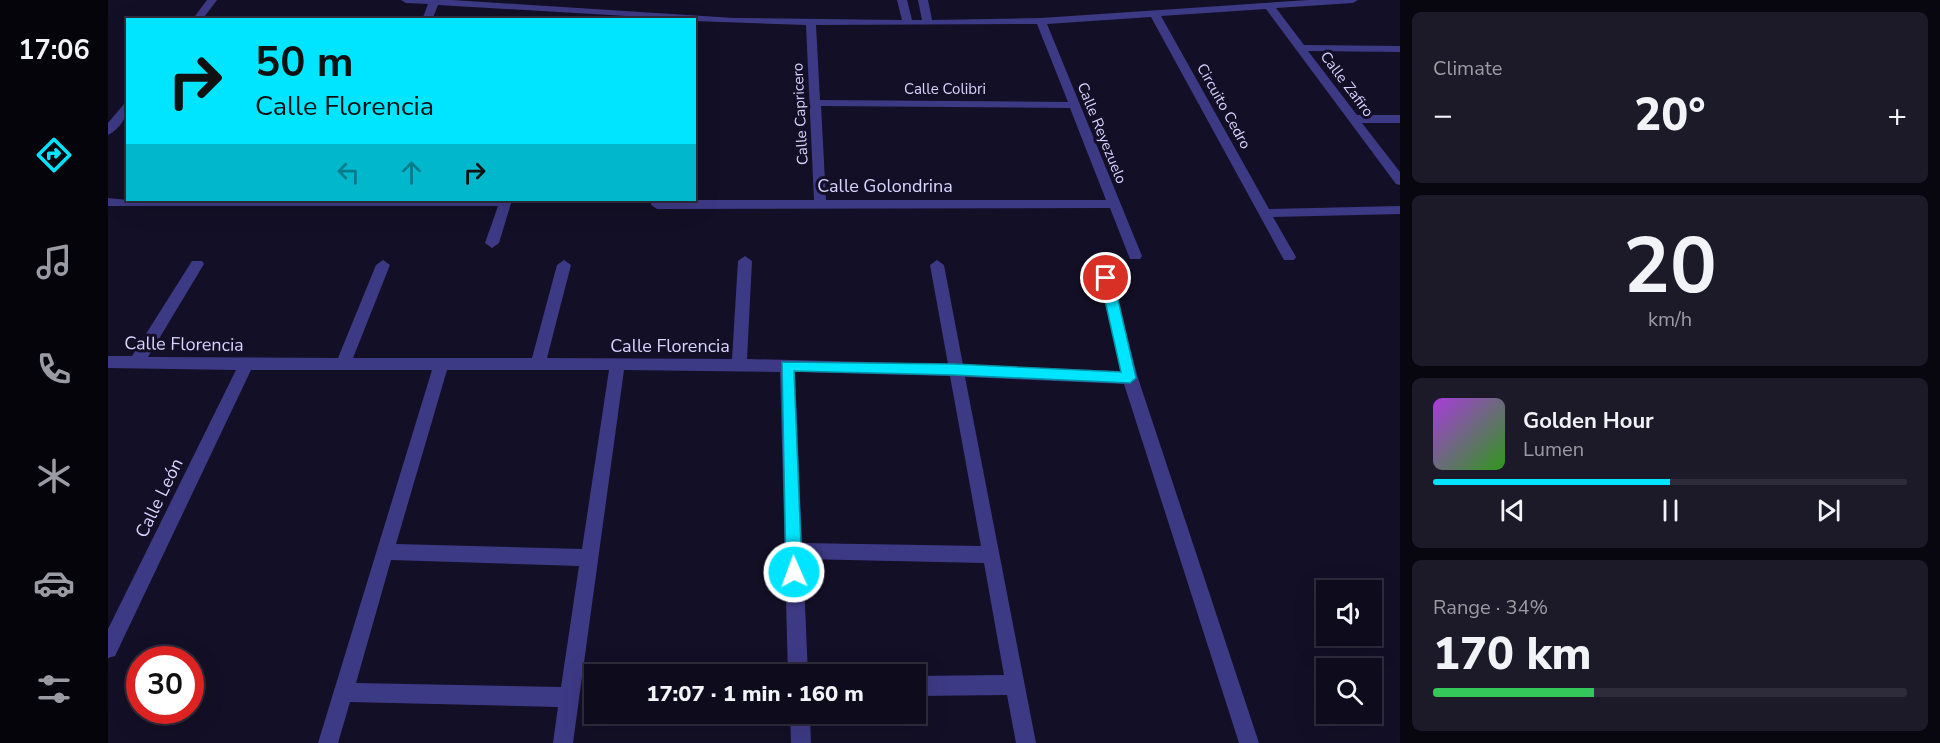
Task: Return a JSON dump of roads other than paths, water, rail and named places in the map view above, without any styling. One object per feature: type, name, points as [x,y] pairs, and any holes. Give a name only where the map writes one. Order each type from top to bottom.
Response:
[{"type":"street","points":[[198,18],[212,0]]},
{"type":"street","points":[[406,0],[563,15],[655,18]]},
{"type":"street","points":[[902,0],[908,23]]},
{"type":"street","points":[[923,0],[928,23]]},
{"type":"street","points":[[696,19],[811,23],[1041,21],[1353,0]]},
{"type":"street","points":[[428,18],[433,4]]},
{"type":"street","name":"Calle Zafiro","points":[[1269,6],[1400,181]]},
{"type":"street","name":"Circuito Cedro","points":[[1155,14],[1289,257]]},
{"type":"street","name":"Calle Reyezuelo","points":[[1041,21],[1135,256]]},
{"type":"street","name":"Calle Capricero","points":[[811,23],[820,204]]},
{"type":"street","points":[[1301,48],[1400,48]]},
{"type":"street","name":"Calle Colibri","points":[[814,103],[1075,105]]},
{"type":"street","points":[[108,131],[126,108]]},
{"type":"street","points":[[1354,119],[1400,119]]},
{"type":"street","points":[[108,202],[506,201],[492,243]]},
{"type":"street","name":"Calle Golondrina","points":[[657,202],[1114,204]]},
{"type":"street","points":[[1264,213],[1400,210]]},
{"type":"street","points":[[739,366],[745,261]]},
{"type":"street","points":[[136,363],[197,264]]},
{"type":"street","points":[[343,365],[383,265]]},
{"type":"street","points":[[937,265],[954,369],[1026,743]]},
{"type":"street","points":[[538,365],[564,266]]},
{"type":"street","points":[[1106,278],[1130,378],[1249,743]]},
{"type":"street","name":"Calle Florencia","points":[[108,362],[246,365],[787,366],[954,369],[1130,378]]},
{"type":"street","name":"Calle León","points":[[108,649],[246,365]]},
{"type":"street","points":[[328,743],[441,365]]},
{"type":"street","points":[[563,743],[617,365]]},
{"type":"street","points":[[787,366],[798,664]]},
{"type":"street","points":[[793,551],[990,555]]},
{"type":"street","points":[[385,552],[591,558]]},
{"type":"street","points":[[926,686],[1015,685]]},
{"type":"street","points":[[343,693],[569,697]]},
{"type":"street","points":[[800,724],[801,743]]}]
